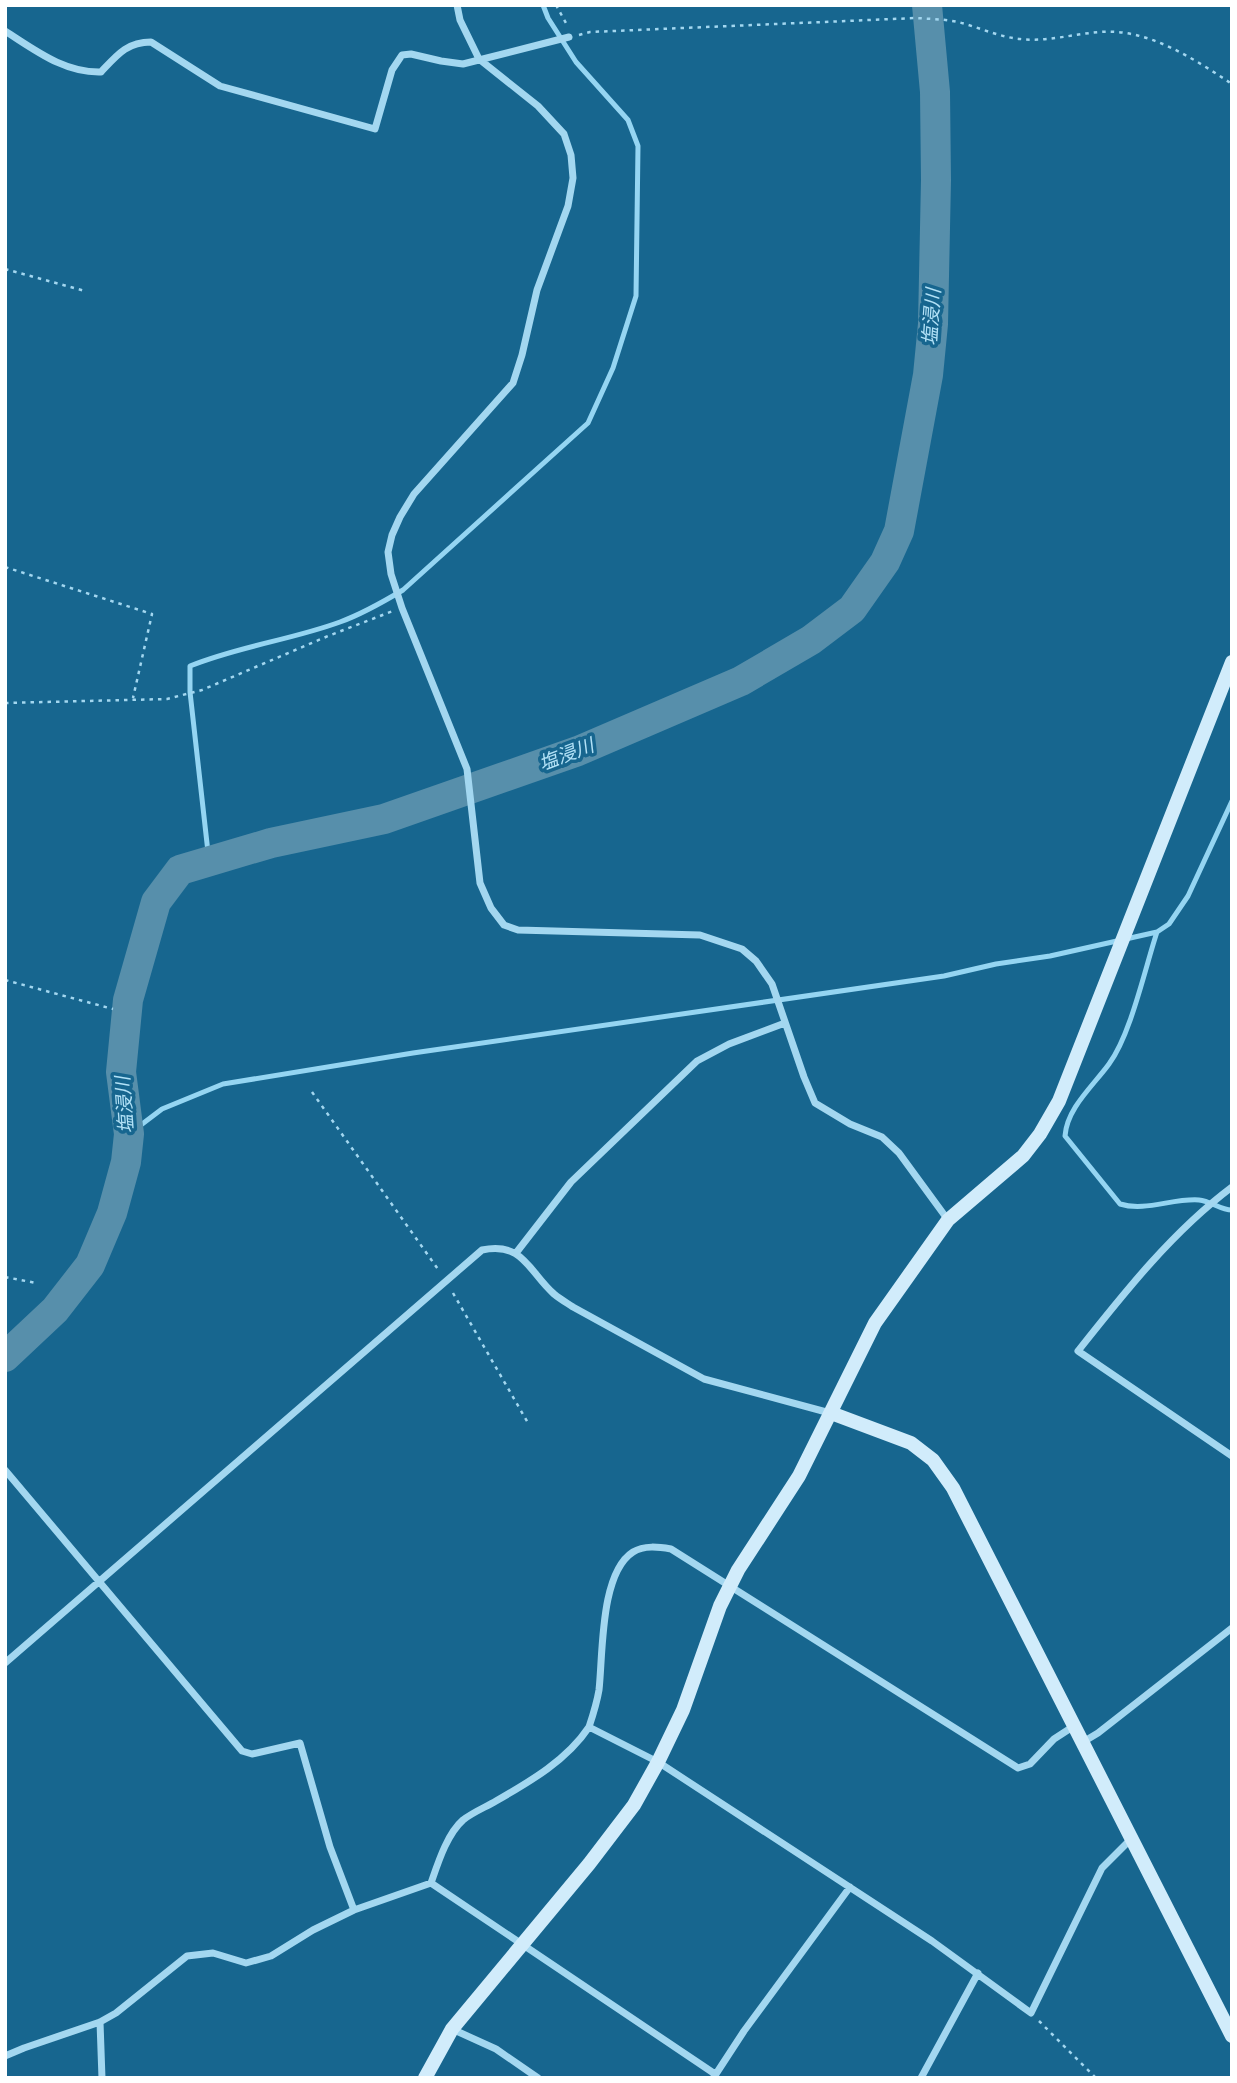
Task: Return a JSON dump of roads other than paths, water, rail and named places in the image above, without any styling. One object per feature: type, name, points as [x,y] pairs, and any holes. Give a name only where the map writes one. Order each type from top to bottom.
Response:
[{"type":"street","points":[[457,5],[460,20],[479,59],[538,106],[564,134],[571,155],[573,178],[568,206],[537,290],[513,383],[414,494],[392,535],[388,552],[391,574],[402,607],[467,769],[480,883],[491,908],[504,925],[518,930],[700,935],[741,949],[756,961],[772,984],[816,1102],[850,1124],[882,1137],[899,1153],[948,1220]]},
{"type":"street","points":[[5,31],[57,64],[87,73],[101,72],[124,48],[138,42],[152,42],[220,86],[375,129],[392,70],[402,55],[411,54],[463,64],[571,36]]},
{"type":"street","points":[[425,2078],[452,2029],[589,1864],[634,1805],[683,1710],[710,1631],[730,1585],[767,1522],[799,1476],[875,1323],[948,1220],[1023,1156],[1040,1134],[1064,1091],[1232,662]]},
{"type":"street","points":[[516,1253],[571,1182],[697,1062],[729,1044],[785,1023]]},
{"type":"street","points":[[1232,1187],[1204,1208],[1169,1243],[1078,1351],[1232,1456]]},
{"type":"street","points":[[5,1663],[482,1250],[506,1248],[516,1253],[554,1294],[564,1301],[682,1369],[704,1379],[831,1413],[911,1443],[933,1461],[953,1488],[1232,2036]]},
{"type":"street","points":[[5,1470],[242,1751],[253,1754],[300,1743],[330,1847],[354,1910]]},
{"type":"street","points":[[5,2056],[100,2021],[116,2012],[187,1956],[213,1953],[246,1963],[271,1956],[313,1930],[354,1910],[431,1883],[451,1837],[462,1821],[555,1763],[579,1742],[589,1727],[598,1693],[608,1597],[615,1573],[633,1552],[653,1546],[671,1549],[1018,1768],[1030,1764],[1054,1739],[1074,1726]]},
{"type":"street","points":[[1083,1742],[1232,1628]]},
{"type":"street","points":[[589,1727],[658,1762],[978,1973],[1031,2013],[1102,1868],[1131,1839]]},
{"type":"street","points":[[431,1883],[714,2076],[850,1887]]},
{"type":"street","points":[[921,2078],[978,1973]]},
{"type":"street","points":[[100,2021],[102,2078]]},
{"type":"street","points":[[452,2029],[496,2049],[538,2078]]},
{"type":"waterway","points":[[209,861],[190,692],[190,666],[340,622],[403,590],[588,423],[613,368],[636,296],[638,146],[628,120],[576,62],[548,18],[543,5]]},
{"type":"waterway","name":"塩浸川","points":[[5,1357],[55,1310],[90,1265],[112,1213],[126,1162],[129,1134],[121,1072],[128,1000],[156,902],[180,870],[271,843],[384,819],[578,751],[741,681],[811,640],[852,609],[885,562],[899,531],[928,375],[933,324],[935,92],[927,5]]},
{"type":"waterway","points":[[129,1134],[162,1109],[223,1084],[413,1053],[944,976],[1157,932],[1169,924],[1188,896],[1232,801]]},
{"type":"waterway","points":[[1157,932],[1124,1036],[1109,1064],[1070,1116],[1065,1136],[1120,1204],[1149,1206],[1199,1200],[1232,1210]]}]
